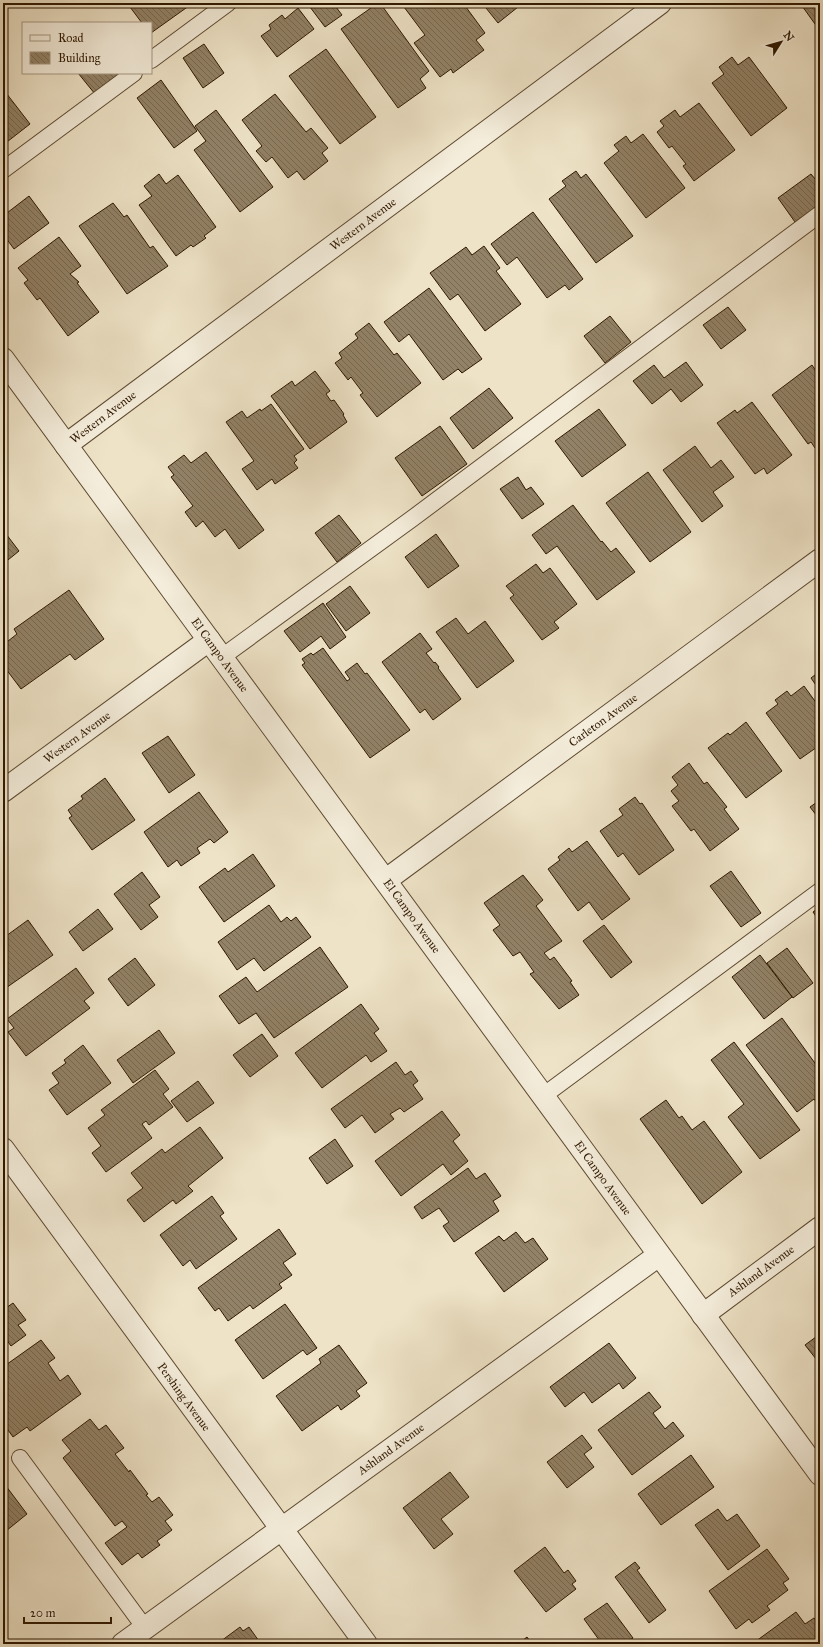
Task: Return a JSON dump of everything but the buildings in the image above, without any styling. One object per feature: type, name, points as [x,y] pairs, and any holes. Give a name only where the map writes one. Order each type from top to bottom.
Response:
[{"type":"street","name":"Western Avenue","points":[[66,444],[660,3]]},
{"type":"street","name":"El Campo Avenue","points":[[3,359],[820,1474]]},
{"type":"street","name":"Carleton Avenue","points":[[386,880],[820,560]]},
{"type":"street","name":"Western Avenue","points":[[3,791],[215,649]]},
{"type":"street","name":"Pershing Avenue","points":[[3,1149],[366,1644]]},
{"type":"street","name":"Ashland Avenue","points":[[703,1315],[820,1228]]},
{"type":"street","name":"Ashland Avenue","points":[[123,1644],[659,1254]]},
{"type":"lane","points":[[152,59],[228,3]]},
{"type":"lane","points":[[3,170],[133,74]]},
{"type":"lane","points":[[215,649],[413,518],[820,214]]},
{"type":"lane","points":[[543,1096],[820,891]]},
{"type":"lane","points":[[20,1458],[145,1628]]}]
